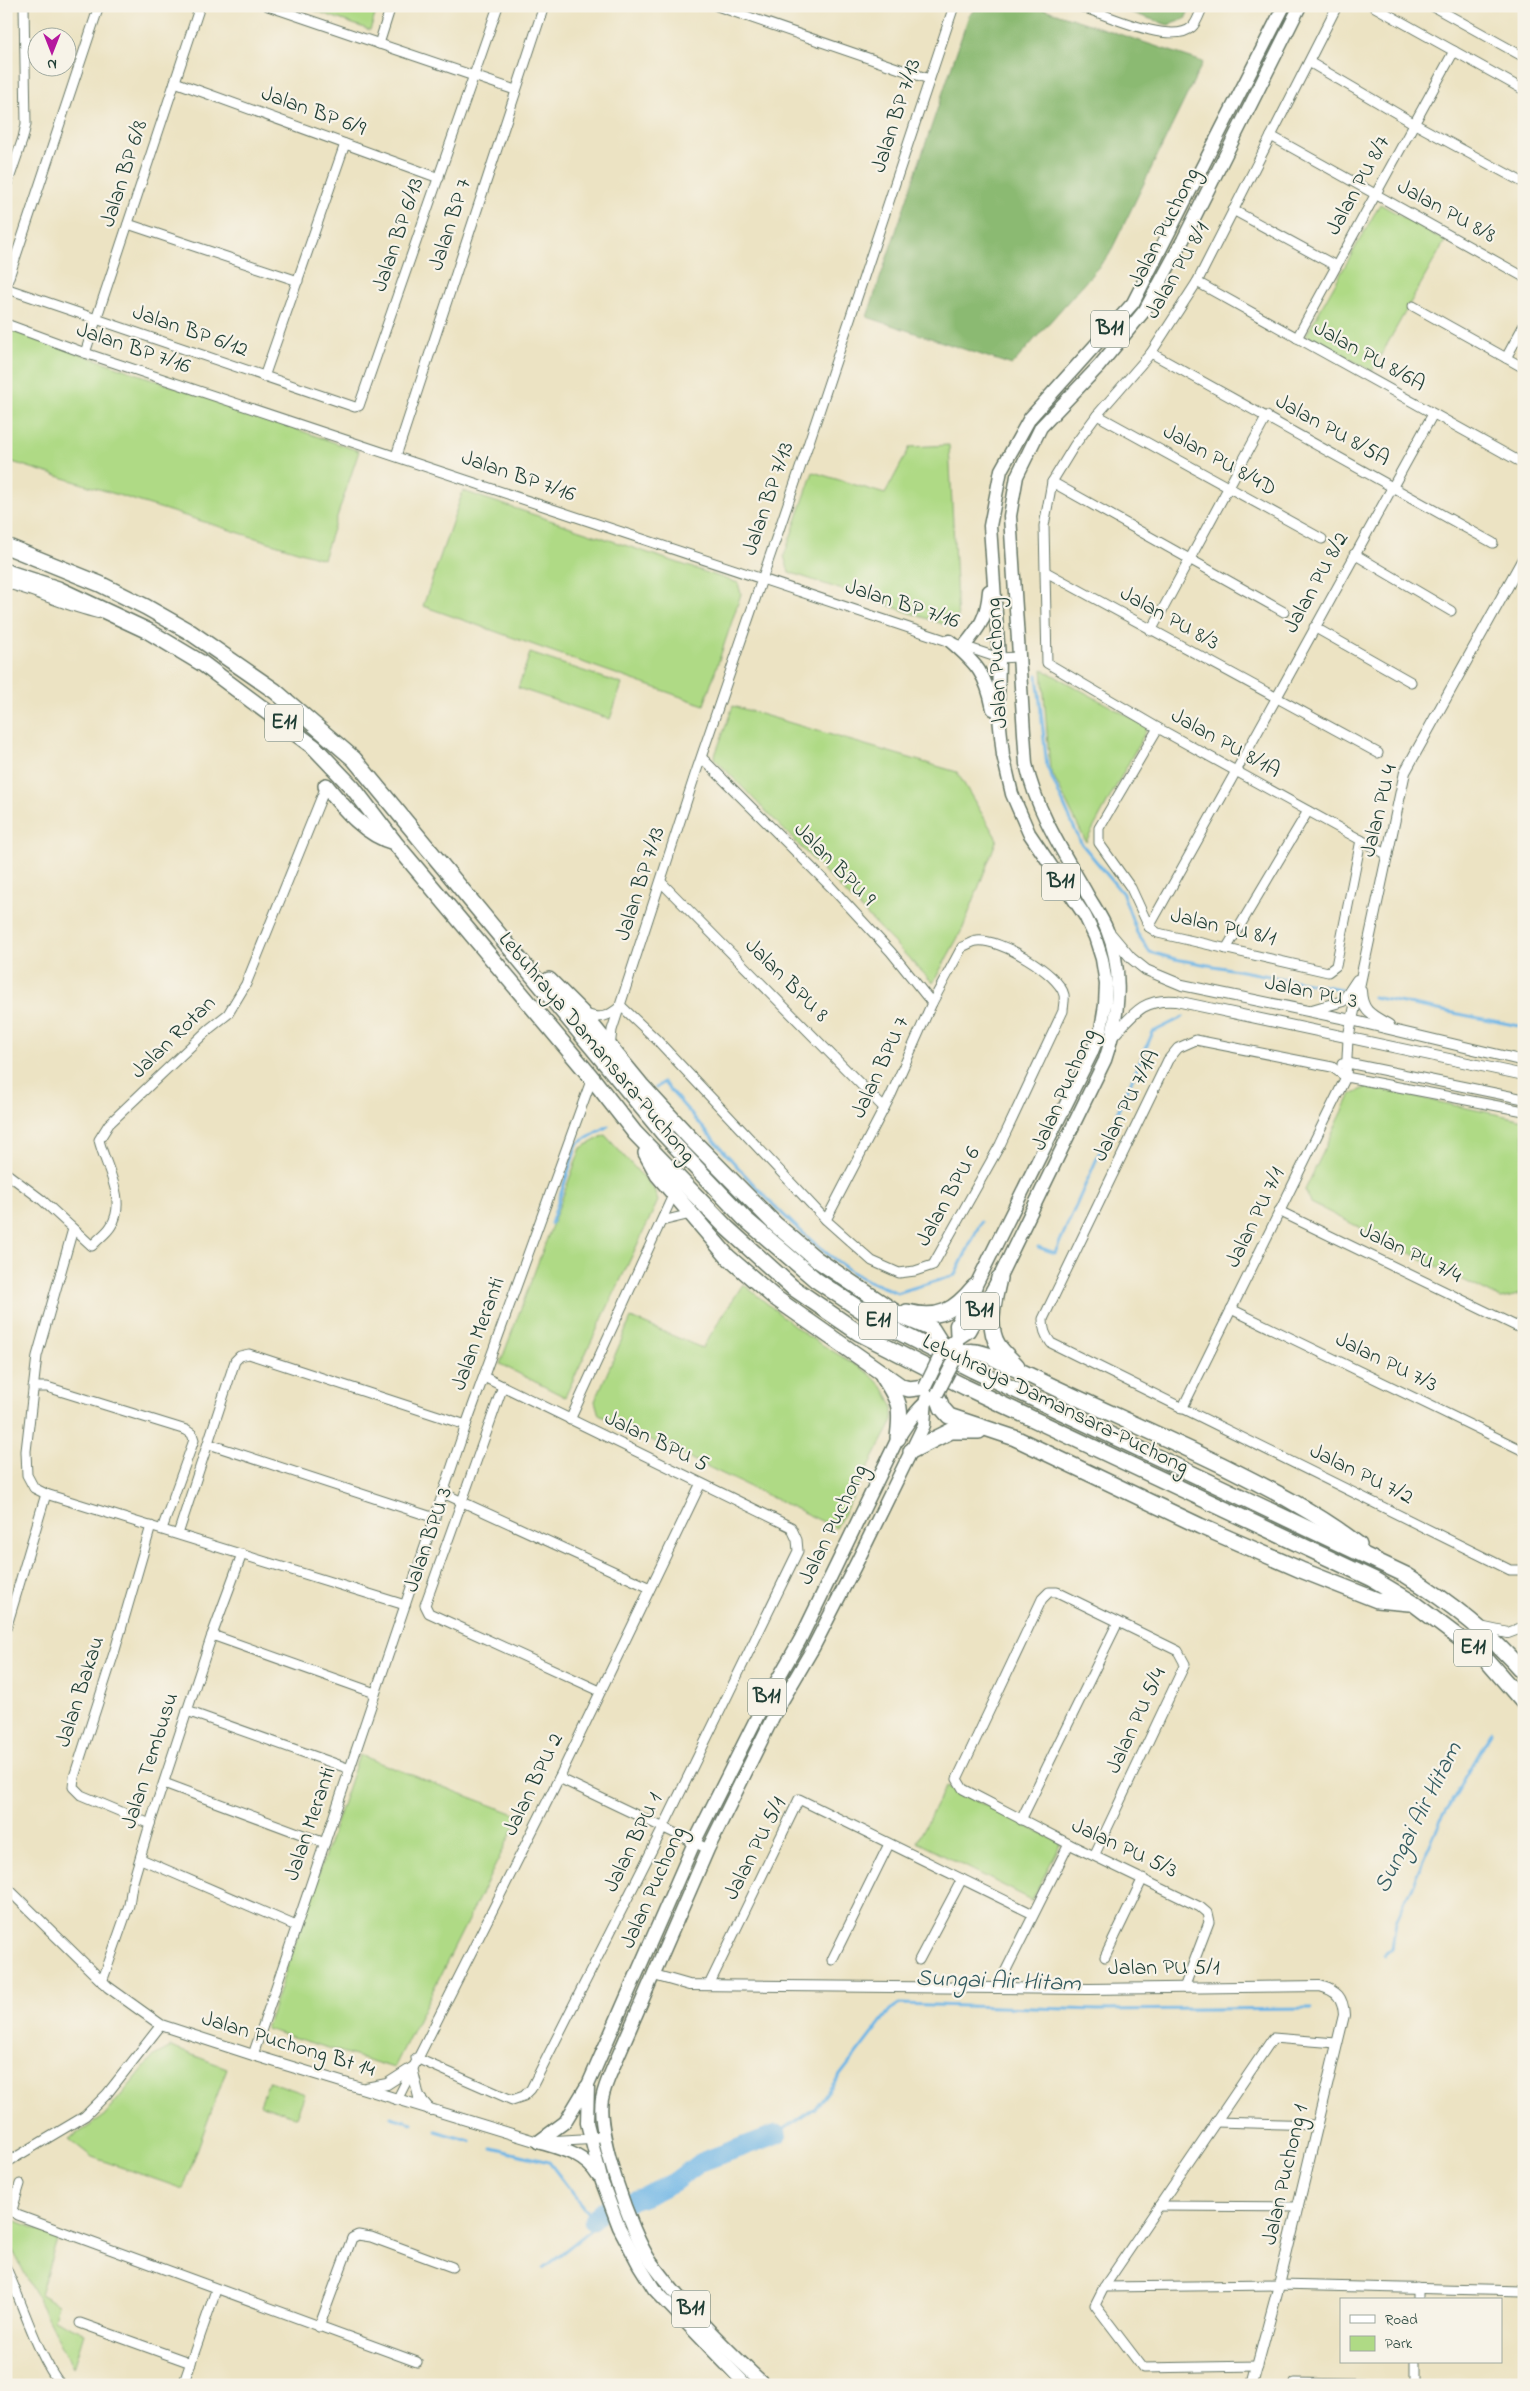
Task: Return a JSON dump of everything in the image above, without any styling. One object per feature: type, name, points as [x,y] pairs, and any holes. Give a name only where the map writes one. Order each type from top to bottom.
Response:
[{"type":"highway","name":"Lebuhraya Damansara–Puchong","points":[[6,546],[100,584],[190,632],[276,691],[354,759],[445,870],[491,922],[663,1134],[745,1219],[816,1280],[880,1322],[972,1370],[1382,1563],[1430,1590],[1477,1626],[1506,1652],[1524,1673]]},
{"type":"highway","name":"Lebuhraya Damansara–Puchong","points":[[6,572],[58,589],[148,631],[203,664],[314,747],[353,788],[395,843],[592,1078],[635,1133],[727,1228],[792,1287],[859,1333],[965,1387],[1373,1580],[1413,1603],[1491,1663],[1524,1703]]},
{"type":"highway","points":[[326,786],[367,829],[382,839],[395,843]]},
{"type":"highway","points":[[491,922],[581,1012],[610,1048],[690,1138],[775,1224],[816,1258],[901,1316],[932,1329],[953,1348],[976,1351],[1293,1500],[1336,1527],[1382,1563]]},
{"type":"highway","points":[[635,1133],[658,1174],[728,1257],[774,1297],[879,1371],[902,1386],[929,1394],[949,1416],[1015,1438],[1200,1526],[1301,1570],[1377,1600],[1413,1603]]},
{"type":"highway","points":[[999,1278],[992,1308],[992,1327],[997,1344],[1022,1373]]},
{"type":"highway","points":[[882,1303],[918,1315],[930,1316],[943,1313],[960,1304],[974,1287]]},
{"type":"highway","points":[[879,1371],[898,1400],[901,1414],[898,1438]]},
{"type":"highway","points":[[911,1452],[951,1431],[971,1430],[1015,1438]]},
{"type":"main road","name":"Jalan Puchong","points":[[953,1348],[956,1325],[1101,1029],[1105,1006],[1106,984],[1095,937],[1085,916],[1029,833],[1012,794],[1003,755],[998,708],[999,658],[990,526],[1001,470],[1030,418],[1133,303],[1284,6]]},
{"type":"main road","name":"Jalan Puchong","points":[[746,2385],[654,2288],[639,2265],[619,2227],[590,2139],[586,2112],[588,2085],[694,1842],[763,1704],[800,1640],[898,1438],[929,1394],[953,1348],[968,1331],[999,1278],[1105,1060],[1114,1035],[1118,986],[1108,930],[1058,844],[1031,786],[1022,730],[1010,516],[1017,476],[1041,427],[1099,366],[1145,310],[1183,240],[1301,9]]},
{"type":"main road","points":[[964,646],[981,626],[988,605],[992,552]]},
{"type":"main road","points":[[950,641],[976,663],[990,693],[1003,755]]},
{"type":"main road","name":"Jalan Puchong","points":[[765,2385],[713,2333],[666,2281],[650,2260],[632,2222],[604,2136],[602,2100],[612,2070],[708,1849],[775,1713],[813,1648],[911,1452],[924,1425],[929,1394]]},
{"type":"main road","points":[[538,2142],[565,2122],[588,2085]]},
{"type":"main road","points":[[538,2142],[582,2157],[594,2168],[604,2185]]},
{"type":"street","points":[[6,188],[26,124],[24,6]]},
{"type":"street","name":"Jalan BP 6/12","points":[[99,6],[7,283],[8,289],[351,407],[359,406]]},
{"type":"street","name":"Jalan BP 6/8","points":[[85,353],[200,6]]},
{"type":"street","points":[[268,6],[515,90]]},
{"type":"street","points":[[379,44],[391,6]]},
{"type":"street","name":"Jalan BP 6/13","points":[[359,406],[498,6]]},
{"type":"street","name":"Jalan BP 7","points":[[396,456],[544,6]]},
{"type":"street","points":[[717,6],[929,78]]},
{"type":"street","name":"Jalan BP 7/13","points":[[610,1048],[612,1030],[761,578],[809,442],[954,6]]},
{"type":"street","points":[[1080,6],[1164,34],[1180,34],[1192,27],[1202,6]]},
{"type":"street","name":"Jalan PU 8/1","points":[[1047,662],[1044,526],[1052,482],[1074,446],[1097,415],[1151,353],[1197,282],[1337,6]]},
{"type":"street","points":[[1373,6],[1524,90]]},
{"type":"street","points":[[1432,6],[1524,57]]},
{"type":"street","name":"Jalan PU 8/7","points":[[1297,338],[1454,51]]},
{"type":"street","points":[[1309,62],[1415,124],[1524,183]]},
{"type":"street","name":"Jalan BP 6/9","points":[[175,82],[438,178]]},
{"type":"street","name":"Jalan PU 8/8","points":[[1271,136],[1524,277]]},
{"type":"street","points":[[264,377],[346,144]]},
{"type":"street","points":[[1233,210],[1336,266]]},
{"type":"street","points":[[128,224],[298,281]]},
{"type":"street","name":"Jalan PU 8/6A","points":[[1197,282],[1524,464]]},
{"type":"street","points":[[1414,306],[1524,368]]},
{"type":"street","name":"Jalan BP 7/16","points":[[6,324],[85,353],[999,658],[1018,657]]},
{"type":"street","points":[[1506,358],[1524,325]]},
{"type":"street","name":"Jalan PU 8/5A","points":[[1151,353],[1493,542]]},
{"type":"street","name":"Jalan PU 8/2","points":[[1149,927],[1237,772],[1274,698],[1433,414]]},
{"type":"street","name":"Jalan PU 8/4D","points":[[1097,415],[1322,539]]},
{"type":"street","points":[[1151,631],[1267,416]]},
{"type":"street","points":[[1052,482],[1188,560],[1284,612]]},
{"type":"street","points":[[1354,554],[1451,611]]},
{"type":"street","name":"Jalan PU 4","points":[[1348,1039],[1405,772],[1524,557]]},
{"type":"street","name":"Jalan PU 8/3","points":[[1046,572],[1151,631],[1378,753]]},
{"type":"street","points":[[6,583],[34,590],[76,608],[116,616]]},
{"type":"street","points":[[1314,627],[1411,682]]},
{"type":"street","name":"Jalan PU 8/1A","points":[[1047,662],[1158,728],[1388,855]]},
{"type":"street","name":"Jalan PU 8/1","points":[[1158,728],[1099,828],[1098,837],[1099,843],[1131,888],[1149,927],[1158,933],[1328,972],[1336,966],[1361,840]]},
{"type":"street","name":"Jalan BPU 9","points":[[702,758],[892,952],[932,1003]]},
{"type":"street","name":"Jalan Rotan","points":[[73,1229],[92,1246],[111,1227],[118,1208],[117,1192],[98,1140],[109,1124],[209,1029],[228,1014],[246,984],[326,786]]},
{"type":"street","points":[[1226,949],[1308,811]]},
{"type":"street","name":"Jalan BPU 8","points":[[661,882],[884,1108]]},
{"type":"street","name":"Jalan PU 3","points":[[1108,930],[1131,958],[1146,970],[1161,978],[1182,985],[1351,1020],[1524,1061]]},
{"type":"street","name":"Jalan BPU 7","points":[[826,1220],[884,1108],[932,1003],[962,946],[978,940]]},
{"type":"street","name":"Jalan BPU 6","points":[[621,1006],[657,1040],[826,1220],[872,1261],[899,1273],[915,1272],[933,1265],[1000,1145],[1063,1011],[1064,995],[1054,977],[1036,964],[1005,948],[978,940]]},
{"type":"street","points":[[1307,1011],[1325,1008],[1343,1001],[1361,975]]},
{"type":"street","points":[[1361,975],[1362,1002],[1365,1010],[1373,1017],[1398,1031]]},
{"type":"street","name":"Jalan PU 3","points":[[1114,1035],[1136,1011],[1159,1000],[1524,1074]]},
{"type":"street","points":[[581,1012],[600,1017],[609,1016],[621,1006]]},
{"type":"street","name":"Jalan PU 7/1","points":[[1182,1409],[1346,1077],[1348,1039]]},
{"type":"street","name":"Jalan PU 7/1A","points":[[1182,1409],[1051,1343],[1046,1337],[1043,1320],[1168,1060],[1178,1048],[1196,1040],[1332,1067],[1346,1077],[1524,1111]]},
{"type":"street","points":[[1332,1067],[1348,1063],[1524,1099]]},
{"type":"street","name":"Jalan Meranti","points":[[253,2055],[466,1425],[592,1078]]},
{"type":"street","points":[[6,1173],[42,1200],[73,1229],[39,1346],[26,1451],[27,1476],[34,1488],[46,1494],[405,1605]]},
{"type":"street","points":[[570,1420],[674,1193]]},
{"type":"street","name":"Jalan PU 7/4","points":[[1279,1211],[1521,1328]]},
{"type":"street","points":[[662,1221],[694,1218]]},
{"type":"street","name":"Jalan PU 7/3","points":[[1231,1309],[1524,1451]]},
{"type":"street","points":[[1521,1328],[1524,1316]]},
{"type":"street","points":[[178,1534],[235,1361],[240,1356],[249,1354],[466,1425]]},
{"type":"street","name":"Jalan BPU 5","points":[[484,1377],[790,1528],[797,1540],[798,1551]]},
{"type":"street","name":"Jalan BPU 3","points":[[503,1386],[425,1605],[429,1613],[600,1691]]},
{"type":"street","points":[[33,1387],[47,1387],[186,1430],[192,1434],[194,1440],[162,1529]]},
{"type":"street","name":"Jalan PU 7/2","points":[[1182,1409],[1510,1570],[1524,1570]]},
{"type":"street","points":[[209,1444],[435,1518]]},
{"type":"street","name":"Jalan BPU 2","points":[[397,2100],[416,2058],[559,1778],[700,1485]]},
{"type":"street","points":[[443,1493],[650,1588]]},
{"type":"street","points":[[6,1629],[46,1494]]},
{"type":"street","name":"Jalan Bakau","points":[[150,1824],[81,1795],[73,1787],[74,1777],[152,1526]]},
{"type":"street","name":"Jalan BPU 1","points":[[416,2058],[471,2080],[512,2100],[524,2096],[532,2089],[663,1828],[798,1551]]},
{"type":"street","name":"Jalan Tembusu","points":[[102,1982],[129,1905],[132,1884],[187,1710],[212,1634],[242,1554]]},
{"type":"street","name":"Jalan PU 5/4","points":[[957,1779],[1042,1599],[1049,1592],[1057,1592],[1178,1651],[1185,1664],[1094,1856]]},
{"type":"street","points":[[1021,1820],[1118,1622]]},
{"type":"street","points":[[1477,1626],[1508,1633],[1524,1628]]},
{"type":"street","points":[[212,1634],[375,1694]]},
{"type":"street","points":[[187,1710],[350,1769]]},
{"type":"street","points":[[559,1778],[708,1849]]},
{"type":"street","name":"Jalan PU 5/3","points":[[957,1779],[963,1789],[1069,1844],[1143,1878],[1200,1907],[1207,1913],[1209,1922],[1184,1988]]},
{"type":"street","points":[[164,1783],[325,1843]]},
{"type":"street","name":"Jalan PU 5/1","points":[[709,1985],[799,1799],[1033,1914]]},
{"type":"street","points":[[832,1960],[889,1844]]},
{"type":"street","points":[[997,1988],[1069,1844]]},
{"type":"street","points":[[141,1859],[296,1926]]},
{"type":"street","points":[[1105,1957],[1143,1878]]},
{"type":"street","points":[[919,1960],[962,1880]]},
{"type":"street","name":"Jalan Puchong Bt 14","points":[[6,1887],[102,1982],[161,2025],[253,2055],[365,2088],[397,2100],[538,2142],[590,2139],[604,2136]]},
{"type":"street","name":"Jalan PU 5/1","points":[[654,1975],[689,1985],[997,1988],[1320,1986]]},
{"type":"street","name":"Jalan Puchong 1","points":[[1252,2385],[1279,2285],[1344,2016],[1344,2005],[1340,1995],[1332,1989],[1320,1986]]},
{"type":"street","points":[[6,2163],[85,2116],[107,2094],[161,2025]]},
{"type":"street","points":[[1258,2366],[1143,2368],[1095,2305],[1104,2287],[1273,2038],[1336,2043]]},
{"type":"street","points":[[365,2088],[387,2084],[412,2068],[419,2097],[430,2110]]},
{"type":"street","points":[[1216,2122],[1317,2125]]},
{"type":"street","points":[[20,2184],[12,2206],[12,2210],[17,2215],[216,2290],[417,2362]]},
{"type":"street","points":[[1159,2206],[1298,2207]]},
{"type":"street","points":[[319,2326],[352,2238],[358,2235],[371,2237],[452,2267]]},
{"type":"street","points":[[6,2268],[10,2284],[30,2327],[55,2377],[61,2385]]},
{"type":"street","points":[[1104,2287],[1279,2285],[1524,2291]]},
{"type":"street","points":[[1417,2288],[1417,2298]]},
{"type":"street","points":[[183,2385],[216,2290]]},
{"type":"street","points":[[80,2323],[191,2363]]},
{"type":"street","points":[[1415,2364],[1415,2385]]},
{"type":"street","points":[[1295,2383],[1405,2385]]},
{"type":"green space","points":[[302,6],[378,6],[370,30]]},
{"type":"green space","points":[[979,6],[1035,6],[1203,62],[1109,255],[1012,365],[867,317],[969,15]]},
{"type":"green space","points":[[1112,6],[1191,6],[1185,19],[1168,25]]},
{"type":"green space","points":[[1380,204],[1445,241],[1372,371],[1306,335]]},
{"type":"green space","points":[[6,328],[359,451],[323,559],[6,460]]},
{"type":"green space","points":[[949,445],[958,622],[946,625],[789,572],[784,556],[813,472],[885,494],[910,447]]},
{"type":"green space","points":[[463,491],[738,583],[741,594],[704,705],[423,606]]},
{"type":"green space","points":[[530,653],[622,684],[610,719],[518,688]]},
{"type":"green space","points":[[1042,669],[1148,727],[1086,842],[1050,769]]},
{"type":"green space","points":[[733,706],[957,772],[997,839],[963,928],[933,983],[714,758]]},
{"type":"green space","points":[[1367,1087],[1524,1120],[1524,1284],[1518,1295],[1501,1299],[1311,1203],[1305,1190],[1351,1094]]},
{"type":"green space","points":[[605,1135],[654,1189],[658,1201],[565,1397],[500,1364],[581,1148]]},
{"type":"green space","points":[[743,1284],[806,1335],[869,1373],[885,1390],[893,1406],[893,1421],[836,1528],[599,1415],[595,1401],[631,1318],[702,1348]]},
{"type":"green space","points":[[359,1755],[520,1816],[394,2068],[266,2029]]},
{"type":"green space","points":[[946,1786],[1061,1843],[1032,1900],[917,1842]]},
{"type":"green space","points":[[171,2047],[227,2068],[183,2189],[92,2157],[69,2139],[102,2118],[154,2056]]},
{"type":"green space","points":[[269,2081],[305,2094],[296,2117],[260,2104]]},
{"type":"green space","points":[[6,2217],[58,2237],[40,2294],[58,2304],[54,2319],[84,2333],[73,2368],[6,2237]]},
{"type":"waterway","points":[[1037,675],[1047,767],[1081,843],[1123,894],[1137,933],[1150,952],[1175,959],[1341,989]]},
{"type":"waterway","points":[[1373,997],[1524,1027]]},
{"type":"waterway","points":[[1038,1247],[1055,1253],[1153,1032],[1183,1017]]},
{"type":"waterway","points":[[656,1088],[663,1082],[754,1184],[803,1233],[855,1274],[897,1293],[955,1275],[981,1222]]},
{"type":"waterway","points":[[551,1224],[577,1144],[608,1126]]},
{"type":"waterway","name":"Sungai Air Hitam","points":[[1384,1955],[1392,1948],[1396,1921],[1440,1822],[1492,1731]]},
{"type":"waterway","name":"Sungai Air Hitam","points":[[777,2134],[815,2108],[890,2010],[899,2004],[1098,2010],[1312,2008]]},
{"type":"waterway","name":"Sungai Air Hitam","points":[[391,2117],[412,2123]]},
{"type":"waterway","name":"Sungai Air Hitam","points":[[436,2131],[470,2141]]},
{"type":"waterway","name":"Sungai Air Hitam","points":[[593,2220],[601,2212],[646,2196],[674,2182],[701,2162],[777,2134]]},
{"type":"waterway","name":"Sungai Air Hitam","points":[[492,2148],[549,2162],[593,2220],[591,2230],[543,2268]]}]
